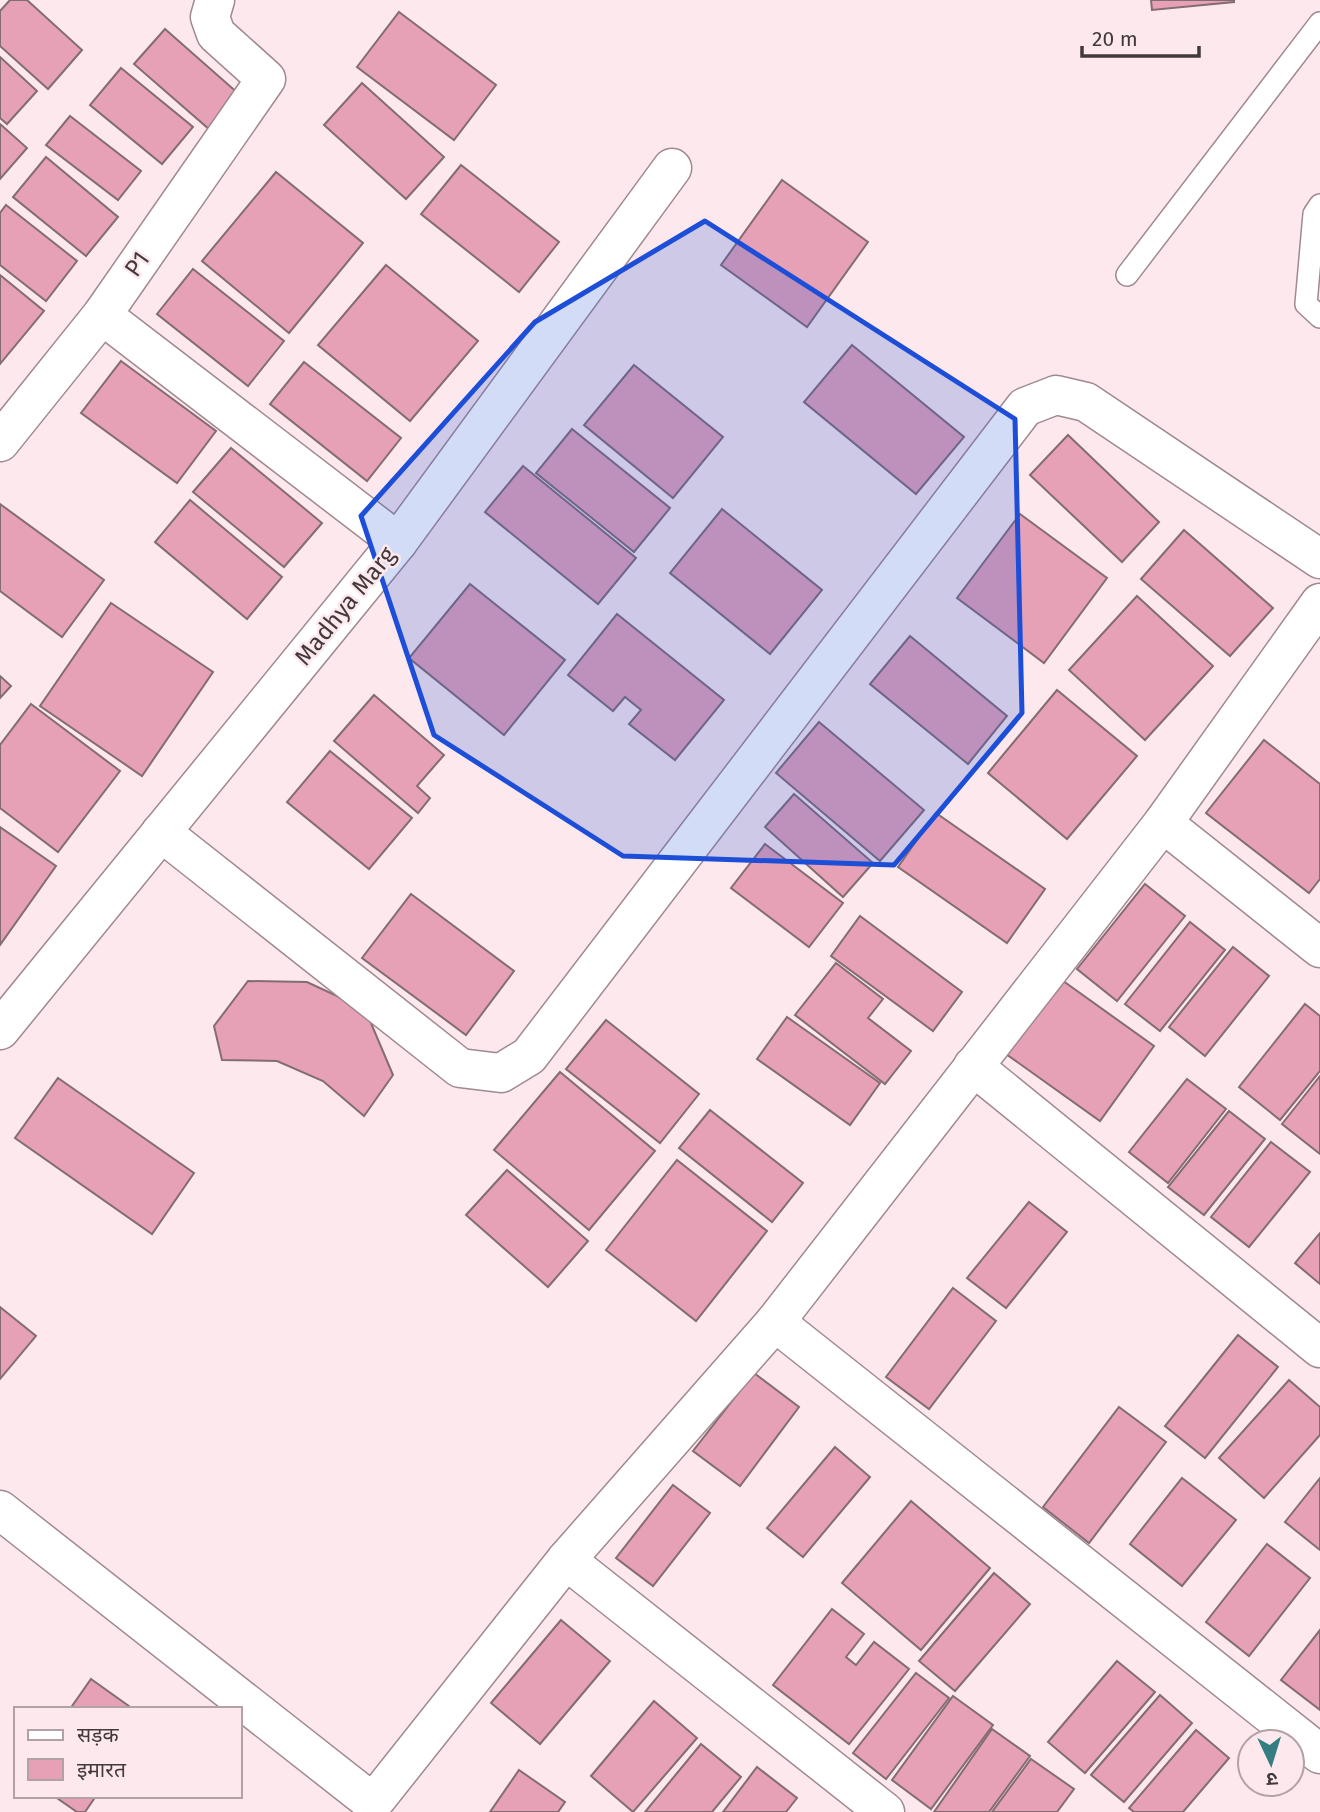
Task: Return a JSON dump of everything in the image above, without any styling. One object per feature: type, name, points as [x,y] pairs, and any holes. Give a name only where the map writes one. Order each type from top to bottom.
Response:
[{"type":"street","name":"P1","points":[[0,442],[102,315],[266,79],[216,34],[210,17],[215,0]]},
{"type":"street","name":"Madhya Marg","points":[[0,1030],[398,542],[672,168]]},
{"type":"street","points":[[102,315],[398,542]]},
{"type":"street","points":[[161,832],[460,1068],[501,1073],[529,1056],[1024,407],[1056,395],[1086,402],[1320,559]]},
{"type":"street","points":[[0,1510],[379,1807],[566,1560],[775,1322],[1163,823],[1320,603]]},
{"type":"street","points":[[1163,823],[1320,948]]},
{"type":"street","points":[[973,1066],[1320,1348]]},
{"type":"street","points":[[775,1322],[1320,1754]]},
{"type":"street","points":[[566,1560],[886,1812]]},
{"type":"lane","points":[[1127,275],[1320,23]]},
{"type":"lane","points":[[1320,205],[1314,214],[1306,304],[1320,317]]},
{"type":"highlighted area","points":[[705,221],[1015,419],[1022,713],[894,865],[623,856],[434,735],[361,516],[535,322]]},
{"type":"building","points":[[10,0],[27,0],[82,50],[48,89],[0,46],[0,11]]},
{"type":"building","points":[[1151,0],[1234,0],[1234,2],[1152,10]]},
{"type":"building","points":[[399,12],[496,85],[454,140],[357,67]]},
{"type":"building","points":[[165,29],[240,95],[210,130],[134,64]]},
{"type":"building","points":[[0,57],[37,91],[7,124],[0,118]]},
{"type":"building","points":[[121,68],[193,127],[162,164],[90,105]]},
{"type":"building","points":[[362,83],[444,157],[406,199],[324,125]]},
{"type":"building","points":[[70,116],[141,171],[118,200],[46,145]]},
{"type":"building","points":[[0,124],[27,148],[0,179]]},
{"type":"building","points":[[46,157],[118,217],[86,256],[13,197]]},
{"type":"building","points":[[461,165],[559,242],[519,292],[421,214]]},
{"type":"building","points":[[276,172],[363,243],[289,333],[202,261]]},
{"type":"building","points":[[782,180],[868,242],[807,327],[721,265]]},
{"type":"building","points":[[6,205],[77,261],[46,301],[0,265],[0,213]]},
{"type":"building","points":[[386,265],[478,341],[410,421],[318,345]]},
{"type":"building","points":[[193,269],[284,341],[248,386],[157,314]]},
{"type":"building","points":[[0,275],[44,311],[0,364]]},
{"type":"building","points":[[852,345],[964,437],[916,494],[804,402]]},
{"type":"building","points":[[121,361],[216,431],[177,483],[81,413]]},
{"type":"building","points":[[304,362],[401,438],[367,481],[270,404]]},
{"type":"building","points":[[634,365],[723,437],[673,498],[584,425]]},
{"type":"building","points":[[572,429],[670,508],[634,552],[536,473]]},
{"type":"building","points":[[1068,435],[1159,522],[1122,562],[1030,475]]},
{"type":"building","points":[[231,448],[322,523],[284,567],[193,492]]},
{"type":"building","points":[[523,466],[636,558],[598,604],[485,512]]},
{"type":"building","points":[[190,500],[282,577],[247,619],[155,542]]},
{"type":"building","points":[[0,504],[104,580],[62,637],[0,591]]},
{"type":"building","points":[[722,509],[822,590],[770,654],[670,573]]},
{"type":"building","points":[[1020,514],[1107,578],[1044,663],[957,598]]},
{"type":"building","points":[[1184,530],[1273,608],[1230,656],[1141,579]]},
{"type":"building","points":[[470,584],[565,660],[504,735],[409,658]]},
{"type":"building","points":[[1137,596],[1213,666],[1145,740],[1069,670]]},
{"type":"building","points":[[111,603],[213,672],[142,776],[40,706]]},
{"type":"building","points":[[617,614],[724,700],[675,760],[629,724],[641,710],[625,697],[613,711],[568,675]]},
{"type":"building","points":[[910,636],[1007,716],[968,764],[870,684]]},
{"type":"building","points":[[0,676],[11,686],[0,698]]},
{"type":"building","points":[[1057,690],[1137,756],[1067,839],[988,773]]},
{"type":"building","points":[[374,695],[444,755],[417,786],[430,798],[418,813],[334,741]]},
{"type":"building","points":[[31,704],[120,771],[58,852],[0,808],[0,745]]},
{"type":"building","points":[[819,722],[924,810],[880,861],[776,773]]},
{"type":"building","points":[[1264,740],[1320,784],[1320,879],[1309,893],[1206,813]]},
{"type":"building","points":[[330,751],[412,818],[369,869],[287,802]]},
{"type":"building","points":[[794,794],[873,863],[843,897],[765,827]]},
{"type":"building","points":[[936,813],[1045,889],[1007,943],[898,867]]},
{"type":"building","points":[[0,827],[56,866],[0,945]]},
{"type":"building","points":[[765,844],[843,903],[809,947],[731,888]]},
{"type":"building","points":[[1145,884],[1185,916],[1117,1001],[1077,969]]},
{"type":"building","points":[[411,894],[514,971],[466,1035],[362,958]]},
{"type":"building","points":[[860,916],[962,992],[933,1031],[831,956]]},
{"type":"building","points":[[1190,922],[1225,950],[1160,1031],[1125,1004]]},
{"type":"building","points":[[1233,947],[1269,976],[1205,1056],[1169,1027]]},
{"type":"building","points":[[836,963],[883,999],[868,1018],[911,1051],[885,1084],[795,1015]]},
{"type":"building","points":[[1059,978],[1154,1046],[1100,1121],[1006,1054]]},
{"type":"building","points":[[248,981],[307,982],[365,1009],[393,1075],[364,1116],[323,1081],[277,1061],[222,1060],[214,1026]]},
{"type":"building","points":[[1305,1004],[1320,1016],[1320,1071],[1280,1120],[1239,1087]]},
{"type":"building","points":[[787,1017],[880,1083],[850,1125],[757,1059]]},
{"type":"building","points":[[606,1020],[699,1094],[660,1143],[566,1069]]},
{"type":"building","points":[[560,1072],[655,1151],[589,1230],[494,1150]]},
{"type":"building","points":[[1320,1076],[1320,1154],[1282,1124]]},
{"type":"building","points":[[58,1078],[194,1173],[152,1234],[15,1138]]},
{"type":"building","points":[[1187,1079],[1226,1109],[1168,1183],[1129,1152]]},
{"type":"building","points":[[710,1110],[803,1183],[772,1222],[679,1148]]},
{"type":"building","points":[[1229,1111],[1265,1139],[1204,1215],[1168,1187]]},
{"type":"building","points":[[1271,1142],[1310,1172],[1249,1247],[1211,1217]]},
{"type":"building","points":[[677,1160],[767,1231],[696,1321],[606,1250]]},
{"type":"building","points":[[507,1170],[588,1241],[548,1287],[466,1215]]},
{"type":"building","points":[[1029,1202],[1067,1232],[1006,1308],[967,1278]]},
{"type":"building","points":[[1320,1233],[1320,1284],[1295,1263]]},
{"type":"building","points":[[953,1288],[996,1321],[929,1409],[886,1377]]},
{"type":"building","points":[[0,1307],[36,1336],[0,1379]]},
{"type":"building","points":[[1238,1335],[1278,1367],[1205,1458],[1165,1426]]},
{"type":"building","points":[[754,1373],[799,1407],[740,1486],[693,1451]]},
{"type":"building","points":[[1289,1380],[1320,1407],[1320,1435],[1264,1498],[1219,1458]]},
{"type":"building","points":[[1119,1407],[1166,1442],[1089,1543],[1043,1507]]},
{"type":"building","points":[[835,1447],[870,1477],[803,1557],[767,1528]]},
{"type":"building","points":[[1182,1478],[1236,1520],[1182,1586],[1130,1544]]},
{"type":"building","points":[[1320,1478],[1320,1550],[1285,1522]]},
{"type":"building","points":[[673,1485],[710,1513],[653,1586],[616,1558]]},
{"type":"building","points":[[911,1501],[990,1568],[921,1650],[842,1583]]},
{"type":"building","points":[[1267,1544],[1310,1578],[1249,1656],[1206,1622]]},
{"type":"building","points":[[994,1573],[1030,1604],[955,1691],[919,1661]]},
{"type":"building","points":[[832,1609],[864,1634],[846,1657],[856,1665],[874,1642],[909,1669],[849,1744],[773,1685]]},
{"type":"building","points":[[561,1620],[610,1661],[540,1744],[491,1703]]},
{"type":"building","points":[[1320,1630],[1320,1710],[1281,1680]]},
{"type":"building","points":[[1117,1661],[1155,1692],[1085,1773],[1048,1742]]},
{"type":"building","points":[[916,1673],[949,1698],[886,1779],[853,1753]]},
{"type":"building","points":[[91,1679],[130,1707],[71,1707]]},
{"type":"building","points":[[1160,1695],[1192,1723],[1124,1802],[1091,1775]]},
{"type":"building","points":[[953,1696],[993,1725],[931,1809],[892,1780]]},
{"type":"building","points":[[654,1701],[697,1738],[633,1812],[591,1776]]},
{"type":"building","points":[[992,1729],[1030,1756],[989,1812],[934,1812]]},
{"type":"building","points":[[1196,1730],[1229,1758],[1183,1812],[1134,1812],[1129,1808]]},
{"type":"building","points":[[701,1744],[741,1777],[712,1812],[645,1812]]},
{"type":"building","points":[[1031,1759],[1074,1789],[1057,1812],[992,1812]]},
{"type":"building","points":[[757,1767],[797,1798],[786,1812],[723,1812]]},
{"type":"building","points":[[519,1770],[565,1802],[558,1812],[490,1812]]},
{"type":"building","points":[[57,1798],[95,1798],[85,1812],[77,1812]]}]
